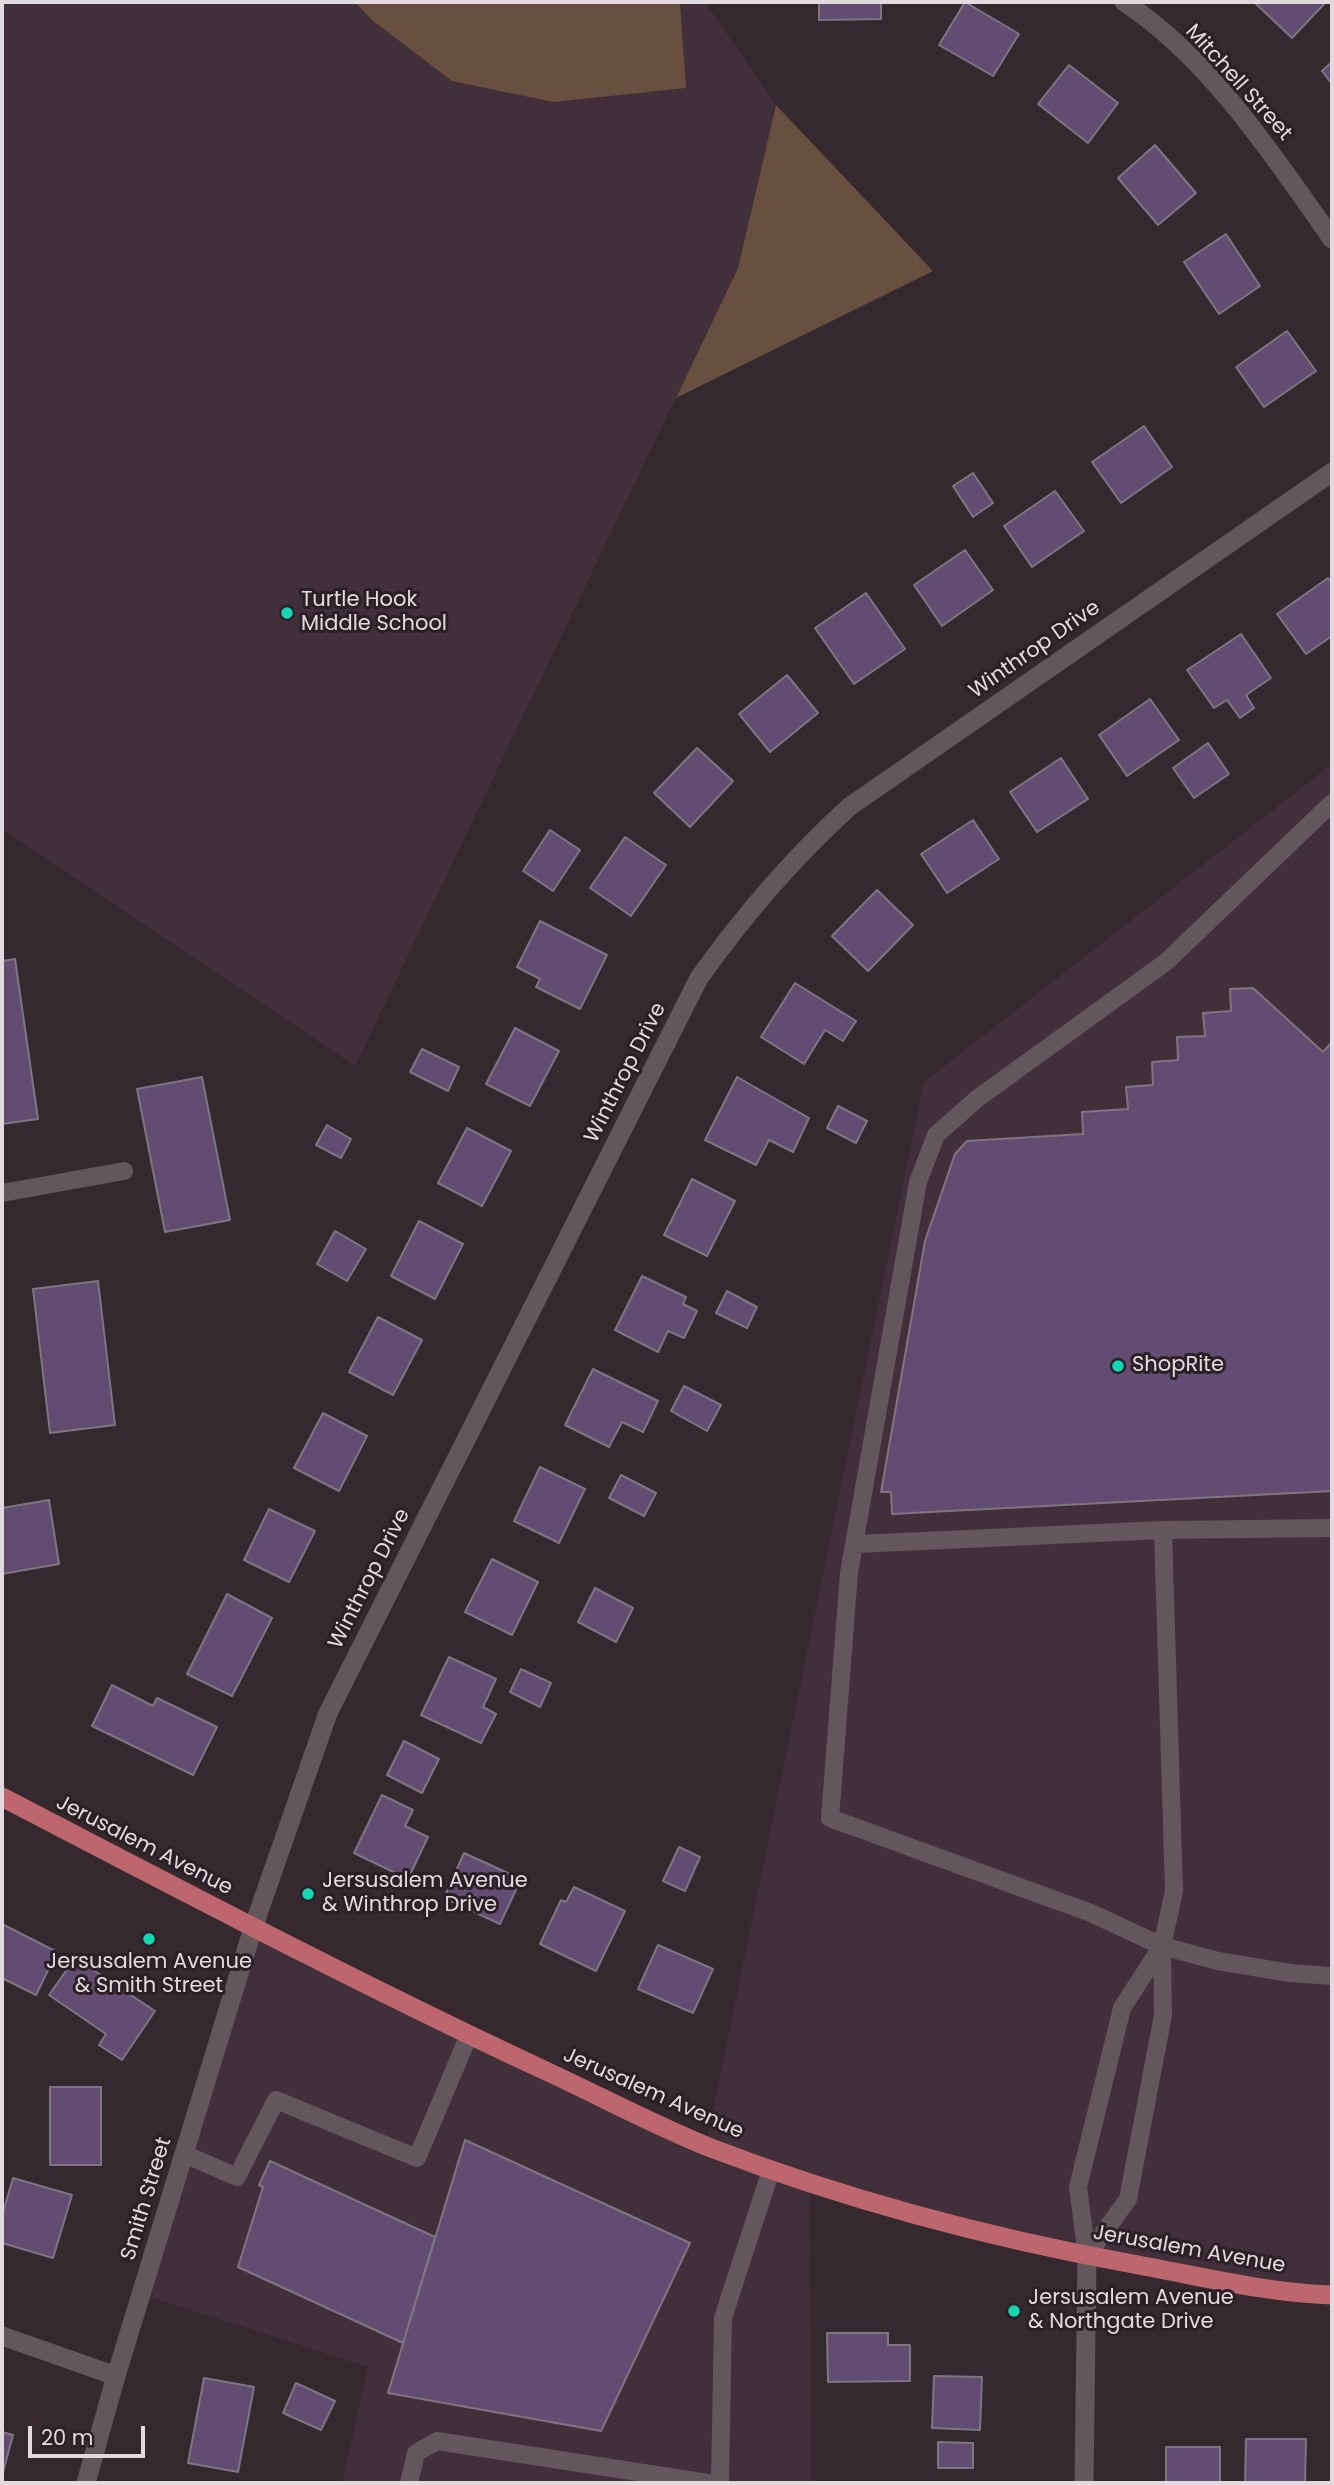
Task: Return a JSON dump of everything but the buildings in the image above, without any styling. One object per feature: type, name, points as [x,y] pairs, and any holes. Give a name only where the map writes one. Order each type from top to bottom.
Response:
[{"type":"main road","name":"Jerusalem Avenue","points":[[2,1797],[253,1928],[469,2035],[706,2146],[771,2170],[928,2219],[1087,2256],[1265,2288],[1332,2295]]},
{"type":"street","name":"Mitchell Street","points":[[1124,2],[1143,14],[1196,64],[1258,134],[1332,239]]},
{"type":"street","name":"Winthrop Drive","points":[[253,1928],[328,1713],[699,978],[739,921],[802,850],[849,807],[1332,472]]},
{"type":"street","name":"Smith Street","points":[[86,2483],[116,2376],[253,1928]]},
{"type":"street","points":[[1084,2483],[1087,2256]]},
{"type":"street","points":[[2,2336],[116,2376]]},
{"type":"lane","points":[[1332,803],[1166,962],[978,1098],[936,1135],[918,1182],[857,1544],[849,1573],[830,1818],[1091,1913],[1162,1947],[1218,1961],[1332,1976]]},
{"type":"lane","points":[[2,1193],[124,1171]]},
{"type":"lane","points":[[857,1544],[1163,1530],[1332,1528]]},
{"type":"lane","points":[[1087,2256],[1128,2199],[1163,2015],[1162,1947],[1174,1891],[1163,1530]]},
{"type":"lane","points":[[1087,2256],[1078,2188],[1122,2008],[1162,1947]]},
{"type":"lane","points":[[184,2154],[237,2177],[276,2099],[417,2158],[469,2035]]},
{"type":"lane","points":[[720,2483],[723,2318],[771,2170]]},
{"type":"lane","points":[[409,2483],[416,2452],[437,2441],[708,2483]]},
{"type":"shaded area","name":"Turtle Hook Middle School","points":[[2,2],[705,2],[776,105],[738,268],[355,1066],[2,829]]},
{"type":"shaded area","points":[[355,2],[680,2],[686,88],[553,102],[452,81],[372,20]]},
{"type":"shaded area","points":[[776,105],[933,271],[676,398],[738,268]]},
{"type":"shaded area","points":[[1332,764],[1332,2295],[1265,2288],[809,2182],[811,2483],[342,2483],[368,2367],[141,2294],[253,1928],[706,2145],[924,1082]]},
{"type":"place","name":"Turtle Hook Middle School","points":[[287,613]]},
{"type":"place","name":"ShopRite","points":[[1118,1366]]},
{"type":"place","name":"Jersusalem Avenue & Winthrop Drive","points":[[308,1894]]},
{"type":"place","name":"Jersusalem Avenue & Smith Street","points":[[149,1939]]},
{"type":"place","name":"Jersusalem Avenue & Northgate Drive","points":[[1014,2311]]}]
